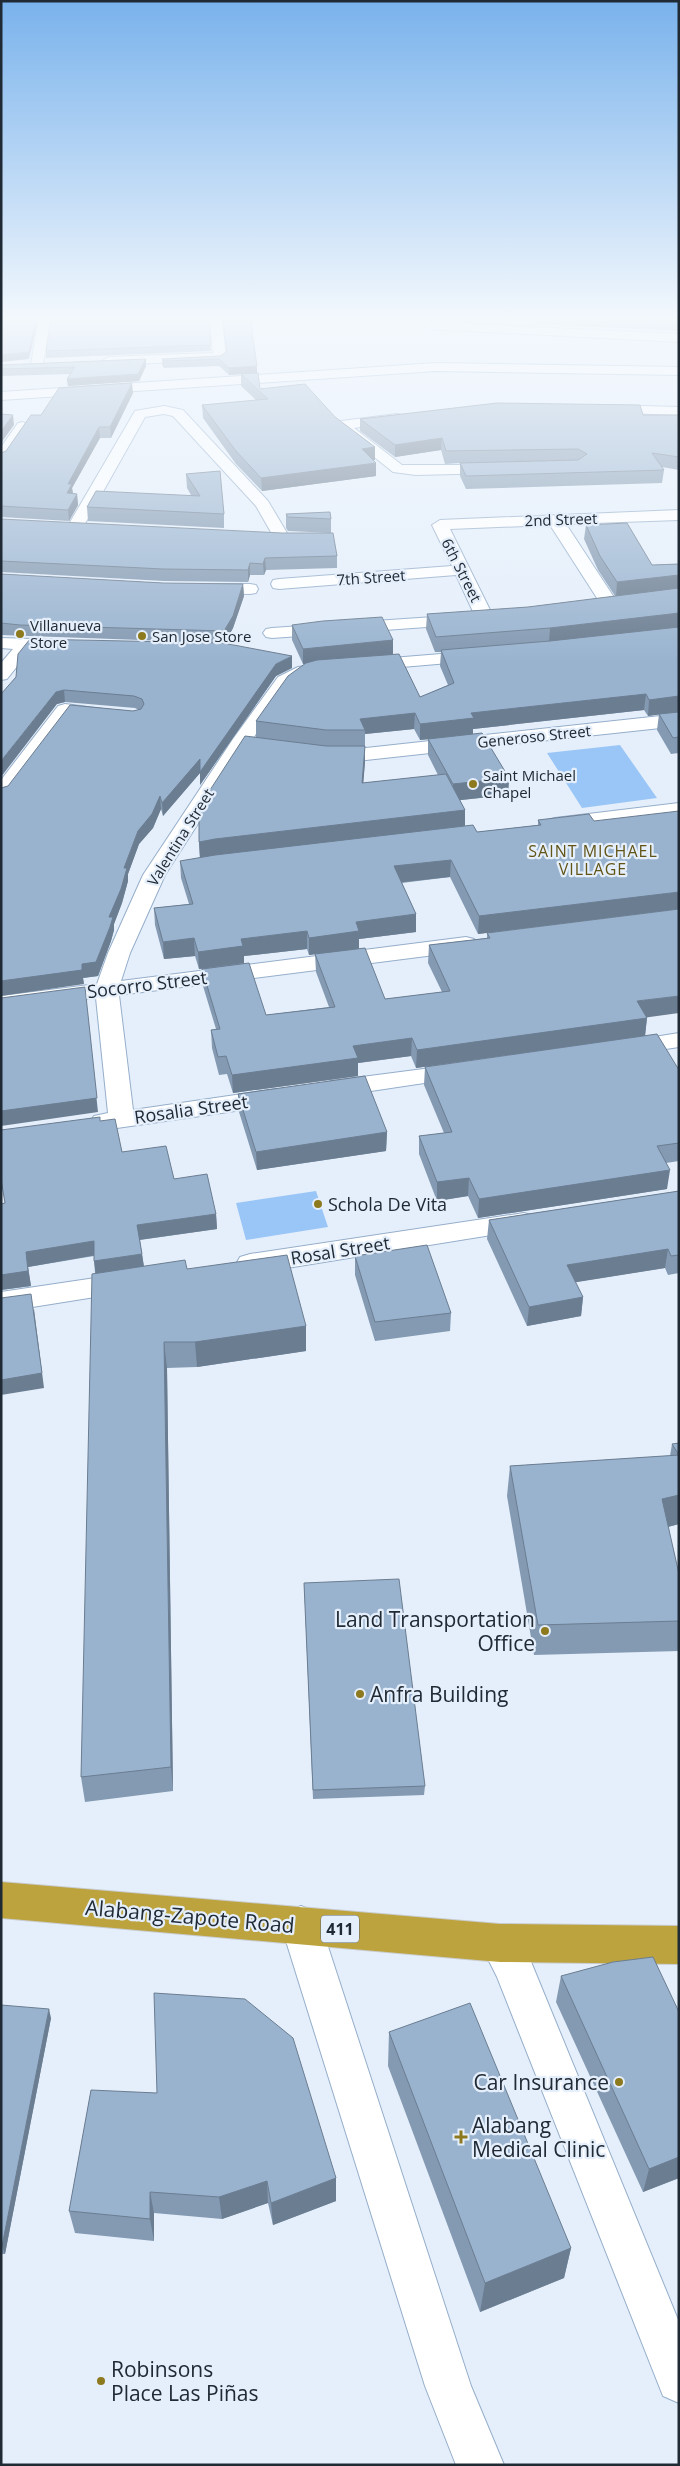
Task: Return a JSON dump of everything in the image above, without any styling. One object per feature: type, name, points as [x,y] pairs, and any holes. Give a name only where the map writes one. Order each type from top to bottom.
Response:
[{"type":"highway","name":"Alabang-Zapote Road","points":[[1,1900],[300,1925],[393,1935],[517,1943],[679,1945]]},
{"type":"street","points":[[1,458],[18,433]]},
{"type":"street","points":[[74,529],[129,433]]},
{"type":"street","points":[[197,433],[263,504],[282,538]]},
{"type":"street","points":[[351,433],[398,469],[416,471],[514,469]]},
{"type":"street","name":"2nd Street","points":[[442,524],[662,515],[676,522]]},
{"type":"street","points":[[555,520],[610,605]]},
{"type":"street","name":"6th Street","points":[[272,633],[493,617],[463,570],[441,530],[440,525],[442,524]]},
{"type":"street","points":[[56,528],[94,530]]},
{"type":"street","points":[[262,537],[300,538]]},
{"type":"street","name":"7th Street","points":[[279,584],[463,570]]},
{"type":"street","points":[[193,588],[250,589]]},
{"type":"street","points":[[592,607],[630,602]]},
{"type":"street","points":[[1,643],[82,646]]},
{"type":"street","points":[[1,675],[26,644]]},
{"type":"street","name":"Valentina Street","points":[[121,1119],[107,989],[118,953],[154,875],[250,744],[284,681],[304,671],[500,654]]},
{"type":"street","points":[[1,794],[65,710],[124,716]]},
{"type":"street","name":"Generoso Street","points":[[307,752],[366,754],[679,720]]},
{"type":"street","points":[[531,827],[679,810]]},
{"type":"street","points":[[154,875],[184,869]]},
{"type":"street","name":"Socorro Street","points":[[1,1002],[486,942]]},
{"type":"street","points":[[601,1051],[679,1040]]},
{"type":"street","name":"Rosalia Street","points":[[84,1124],[484,1068]]},
{"type":"street","name":"Rosal Street","points":[[225,1268],[544,1218]]},
{"type":"street","points":[[1,1302],[157,1278]]},
{"type":"street","points":[[300,1925],[448,2386],[480,2465]]},
{"type":"street","points":[[517,1943],[531,1968],[532,2017],[679,2380]]},
{"type":"shaded area","points":[[620,745],[657,798],[582,808],[547,753]]},
{"type":"shaded area","points":[[316,1191],[328,1227],[246,1240],[236,1203]]},
{"type":"building","points":[[18,433],[96,433],[68,484],[72,484],[67,493],[77,494],[68,510],[1,506],[1,453],[6,451]]},
{"type":"building","points":[[223,433],[356,433],[375,447],[362,449],[376,463],[261,478],[236,451]]},
{"type":"building","points":[[379,433],[679,433],[679,457],[652,453],[664,470],[466,476],[460,463],[578,460],[587,454],[578,449],[446,451],[442,438],[395,445]]},
{"type":"building","points":[[220,471],[224,514],[87,507],[96,491],[200,496],[186,474]]},
{"type":"building","points":[[330,512],[331,519],[288,517],[286,514]]},
{"type":"building","points":[[1,519],[282,533],[333,533],[337,556],[265,558],[263,564],[250,563],[248,570],[163,569],[1,561]]},
{"type":"building","points":[[627,523],[652,565],[679,564],[679,575],[617,582],[600,556],[586,525]]},
{"type":"building","points":[[1,574],[163,583],[243,584],[233,616],[224,631],[20,625],[1,623]]},
{"type":"building","points":[[679,588],[679,613],[550,628],[436,637],[427,614],[528,607]]},
{"type":"building","points":[[382,617],[393,640],[303,649],[292,625],[323,621]]},
{"type":"building","points":[[679,627],[679,696],[649,700],[646,694],[471,713],[474,718],[420,724],[415,713],[360,719],[365,730],[326,730],[256,721],[288,676],[306,663],[317,660],[399,654],[420,697],[454,683],[441,650],[550,641]]},
{"type":"building","points":[[30,639],[223,643],[292,656],[276,664],[200,772],[200,759],[162,803],[160,796],[152,814],[138,831],[124,868],[127,868],[121,889],[109,917],[113,917],[110,927],[96,962],[82,964],[82,970],[1,981],[1,788],[8,786],[70,705],[133,711],[141,709],[144,704],[142,699],[134,696],[64,690],[56,692],[1,761],[1,694],[16,677],[18,654]]},
{"type":"building","points":[[679,712],[679,737],[673,738],[659,714]]},
{"type":"building","points":[[482,733],[509,778],[453,784],[428,739]]},
{"type":"building","points":[[245,736],[326,746],[365,746],[362,783],[446,774],[465,810],[199,842],[199,807]]},
{"type":"building","points":[[679,811],[679,892],[479,916],[451,860],[394,866],[416,914],[356,922],[359,931],[309,938],[307,931],[241,939],[243,946],[198,952],[194,938],[163,942],[154,908],[193,904],[180,861],[215,855],[473,825],[477,832],[541,825],[538,820],[589,814],[594,821]]},
{"type":"building","points":[[679,909],[679,996],[637,1001],[647,1018],[417,1050],[412,1038],[353,1046],[358,1058],[232,1075],[226,1056],[218,1057],[211,1030],[220,1029],[202,969],[249,963],[266,1015],[335,1007],[315,954],[365,948],[385,999],[450,991],[429,945],[490,938],[487,933]]},
{"type":"building","points":[[85,987],[97,1098],[1,1111],[1,998]]},
{"type":"building","points":[[657,1034],[679,1070],[679,1143],[657,1146],[670,1170],[479,1199],[469,1178],[437,1182],[419,1136],[452,1132],[425,1067]]},
{"type":"building","points":[[365,1076],[387,1132],[256,1152],[238,1094]]},
{"type":"building","points":[[100,1117],[100,1121],[115,1119],[122,1152],[166,1146],[174,1179],[207,1174],[216,1214],[137,1225],[142,1254],[94,1261],[94,1241],[26,1252],[28,1271],[1,1275],[1,1204],[5,1203],[1,1179],[1,1130]]},
{"type":"building","points":[[679,1191],[679,1255],[671,1256],[668,1249],[567,1265],[583,1297],[529,1307],[489,1220]]},
{"type":"building","points":[[427,1245],[451,1313],[375,1322],[355,1256]]},
{"type":"building","points":[[287,1255],[306,1326],[195,1342],[164,1342],[171,1767],[81,1777],[92,1274],[185,1260],[187,1269]]},
{"type":"building","points":[[31,1294],[42,1373],[1,1380],[1,1298]]},
{"type":"building","points":[[679,1443],[679,1455],[672,1444]]},
{"type":"building","points":[[679,1455],[679,1495],[662,1499],[679,1574],[679,1621],[538,1625],[510,1466]]},
{"type":"building","name":"Anfra Building","points":[[399,1579],[425,1786],[313,1790],[304,1583]]},
{"type":"building","points":[[653,1957],[679,2012],[679,2157],[649,2169],[561,1976],[613,1962]]},
{"type":"building","points":[[154,1993],[245,1999],[293,2038],[336,2178],[271,2203],[267,2181],[219,2197],[150,2192],[150,2219],[69,2211],[91,2090],[157,2093]]},
{"type":"building","name":"Alabang Medical Clinic","points":[[470,2003],[571,2248],[485,2283],[389,2032]]},
{"type":"building","points":[[1,2005],[49,2009],[2,2246],[1,2246]]},
{"type":"place","name":"Villanueva Store","points":[[20,634]]},
{"type":"place","name":"San Jose Store","points":[[142,636]]},
{"type":"place","name":"Saint Michael Chapel","points":[[473,784]]},
{"type":"place","name":"Schola De Vita","points":[[318,1204]]},
{"type":"place","name":"Land Transportation Office","points":[[545,1631]]},
{"type":"place","name":"Anfra Building","points":[[360,1694]]},
{"type":"place","name":"Car Insurance","points":[[619,2082]]},
{"type":"place","name":"Alabang Medical Clinic","points":[[461,2137]]},
{"type":"place","name":"Robinsons Place Las Piñas","points":[[101,2381]]},
{"type":"district","name":"SAINT MICHAEL VILLAGE","points":[[593,860]]}]
